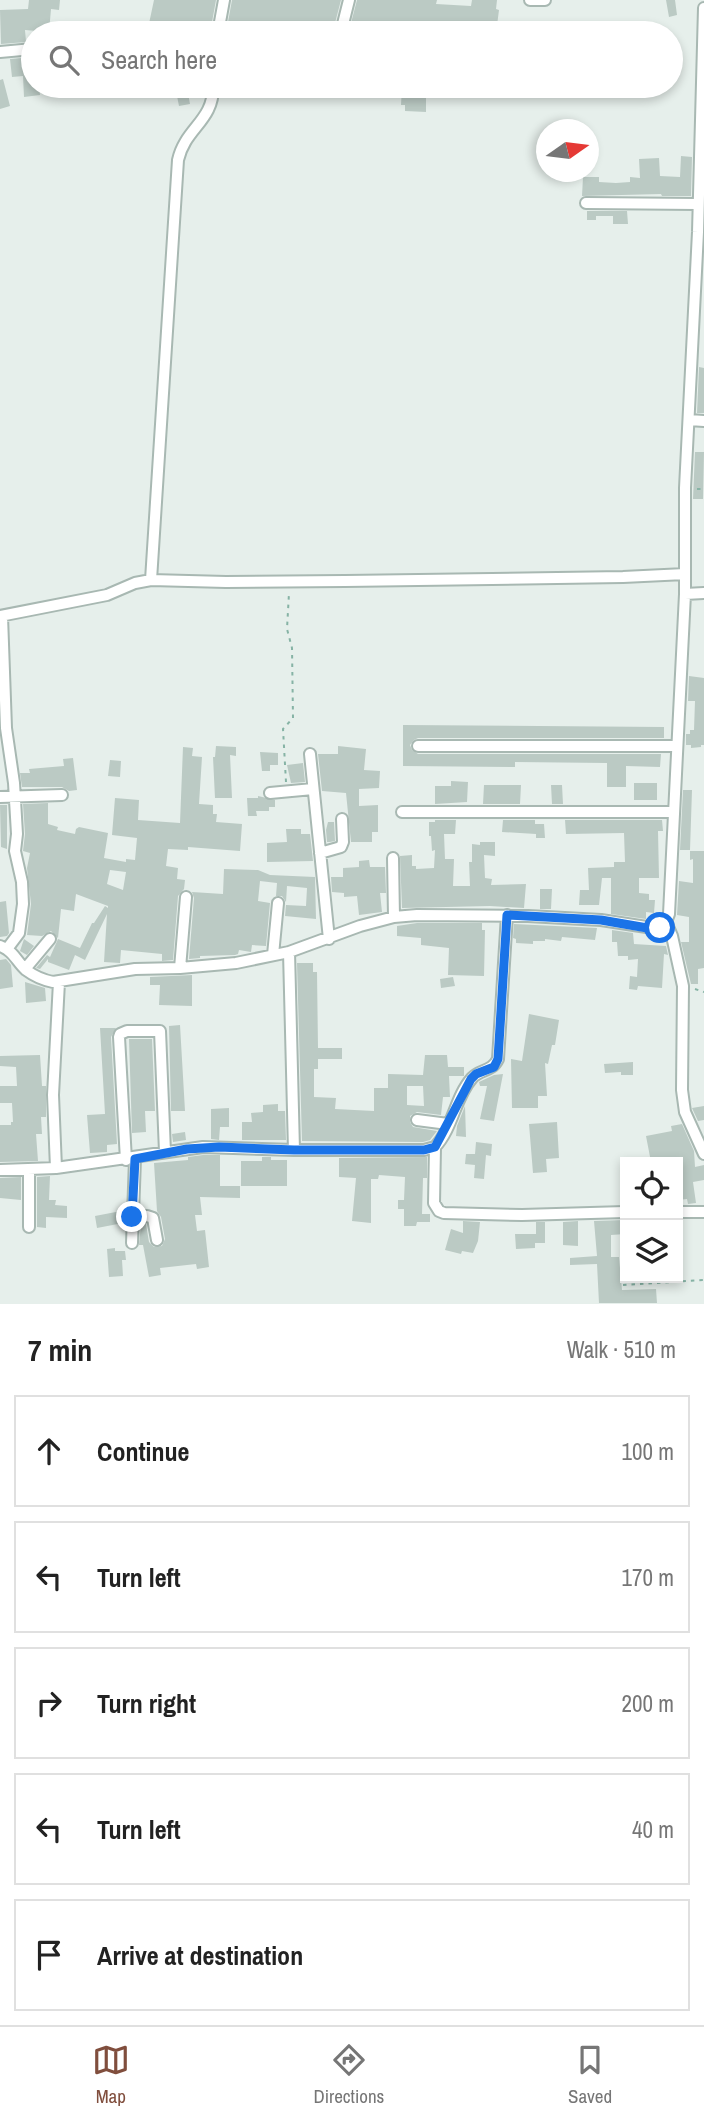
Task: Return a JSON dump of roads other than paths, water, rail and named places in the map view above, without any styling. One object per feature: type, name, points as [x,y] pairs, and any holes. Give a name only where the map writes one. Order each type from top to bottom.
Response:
[{"type":"street","points":[[221,21],[225,0]]},
{"type":"street","points":[[344,21],[349,0]]},
{"type":"street","points":[[530,0],[545,0]]},
{"type":"street","points":[[685,574],[289,581],[151,580],[135,583],[107,595],[1,616],[6,727],[15,796],[15,851],[22,882],[19,933],[4,948],[13,953],[24,969],[41,979],[59,982],[135,969],[180,968],[289,953],[360,926],[394,917],[507,915],[601,920],[653,929],[660,928],[666,922],[669,914],[685,594],[685,574],[685,488],[692,345],[699,303],[698,221],[704,8]]},
{"type":"street","points":[[0,52],[21,49]]},
{"type":"street","points":[[151,580],[177,160],[183,142],[212,105],[212,98]]},
{"type":"street","points":[[586,203],[698,221]]},
{"type":"street","points":[[692,345],[704,345]]},
{"type":"street","points":[[689,420],[704,421]]},
{"type":"street","points":[[685,594],[704,593]]},
{"type":"street","points":[[418,746],[677,746]]},
{"type":"street","points":[[310,754],[330,939]]},
{"type":"street","points":[[270,793],[313,789]]},
{"type":"street","points":[[0,797],[62,795]]},
{"type":"street","points":[[402,813],[673,812]]},
{"type":"street","points":[[320,853],[341,848],[342,819]]},
{"type":"street","points":[[393,858],[394,917]]},
{"type":"street","points":[[180,968],[186,897]]},
{"type":"street","points":[[273,955],[278,903]]},
{"type":"street","points":[[507,915],[498,1059],[494,1067],[476,1074],[471,1079],[435,1147],[434,1203],[439,1211],[444,1213],[522,1215],[620,1212]]},
{"type":"street","points":[[666,922],[672,936],[683,986],[682,1090],[685,1112],[704,1154]]},
{"type":"street","points":[[24,969],[50,939]]},
{"type":"street","points":[[289,953],[294,1150]]},
{"type":"street","points":[[56,1168],[52,1095],[59,982]]},
{"type":"street","points":[[132,1243],[130,1159],[118,1037],[127,1031],[160,1031],[165,1152]]},
{"type":"street","points":[[417,1120],[448,1124]]},
{"type":"street","points":[[0,1170],[56,1168],[219,1147],[424,1150],[435,1147]]},
{"type":"street","points":[[29,1170],[29,1227]]},
{"type":"street","points":[[683,1212],[704,1212]]},
{"type":"street","points":[[132,1217],[153,1218],[157,1240]]}]
